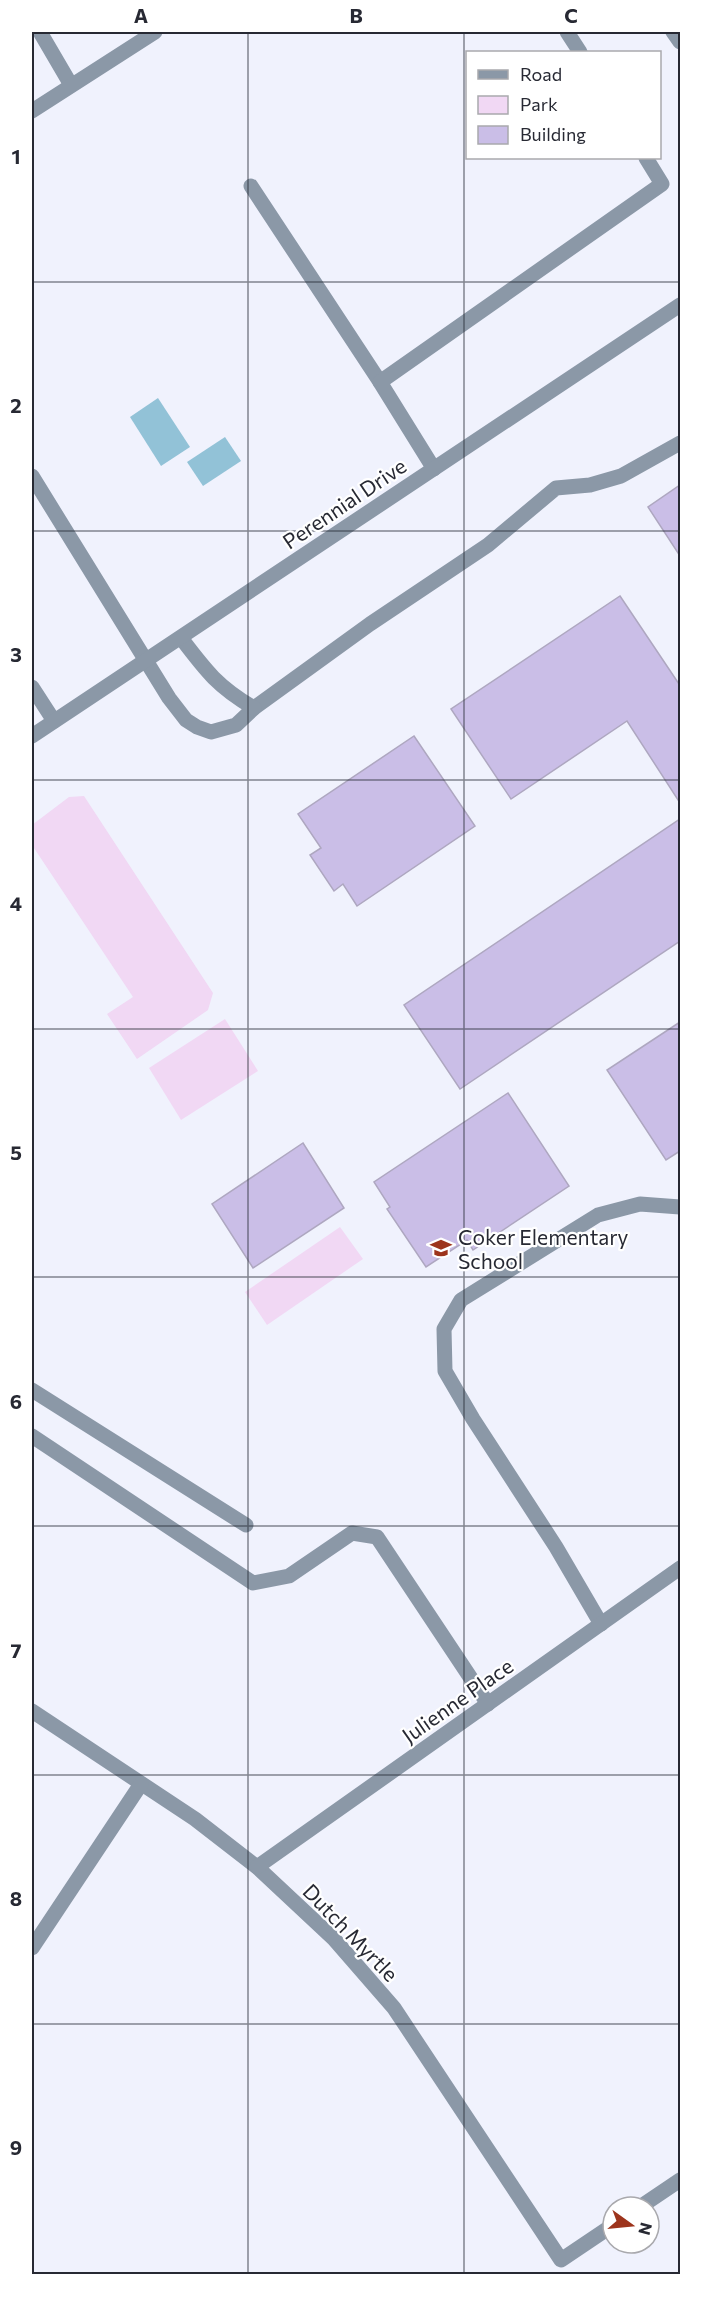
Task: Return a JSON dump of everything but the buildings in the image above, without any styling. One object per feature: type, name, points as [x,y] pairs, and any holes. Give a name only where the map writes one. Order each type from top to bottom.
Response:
[{"type":"street","points":[[40,32],[71,85]]},
{"type":"street","points":[[32,111],[155,32]]},
{"type":"street","points":[[567,32],[579,51]]},
{"type":"street","points":[[673,32],[681,42]]},
{"type":"street","points":[[380,382],[662,184],[647,159]]},
{"type":"street","points":[[251,186],[380,382],[434,469]]},
{"type":"street","name":"Perennial Drive","points":[[32,736],[681,305]]},
{"type":"street","points":[[32,476],[146,660],[186,720],[211,732],[236,725],[254,708],[370,624],[488,545],[556,488],[590,485],[621,476],[681,443]]},
{"type":"street","points":[[181,638],[212,680],[228,693],[254,708]]},
{"type":"street","points":[[32,687],[54,721]]},
{"type":"street","points":[[602,1624],[556,1547],[473,1419],[446,1371],[444,1329],[461,1300],[598,1215],[640,1204],[681,1208]]},
{"type":"street","points":[[32,1389],[246,1525]]},
{"type":"street","points":[[32,1436],[253,1583],[289,1576],[352,1533],[377,1537],[488,1704]]},
{"type":"street","name":"Julienne Place","points":[[257,1867],[681,1568]]},
{"type":"street","name":"Dutch Myrtle","points":[[32,1711],[195,1819],[257,1867],[334,1938],[394,2008],[561,2260],[601,2233]]},
{"type":"street","points":[[32,1948],[141,1784]]},
{"type":"street","points":[[658,2195],[681,2180]]},
{"type":"green space","points":[[84,796],[213,993],[208,1010],[137,1059],[107,1014],[133,997],[32,845],[32,825],[69,797]]},
{"type":"green space","points":[[225,1019],[258,1071],[181,1120],[149,1068]]},
{"type":"green space","points":[[340,1227],[363,1259],[267,1325],[245,1292]]},
{"type":"water","points":[[158,398],[190,447],[161,466],[130,417]]},
{"type":"water","points":[[225,437],[241,461],[203,486],[187,462]]},
{"type":"place","name":"Coker Elementary School","points":[[441,1248]]}]
